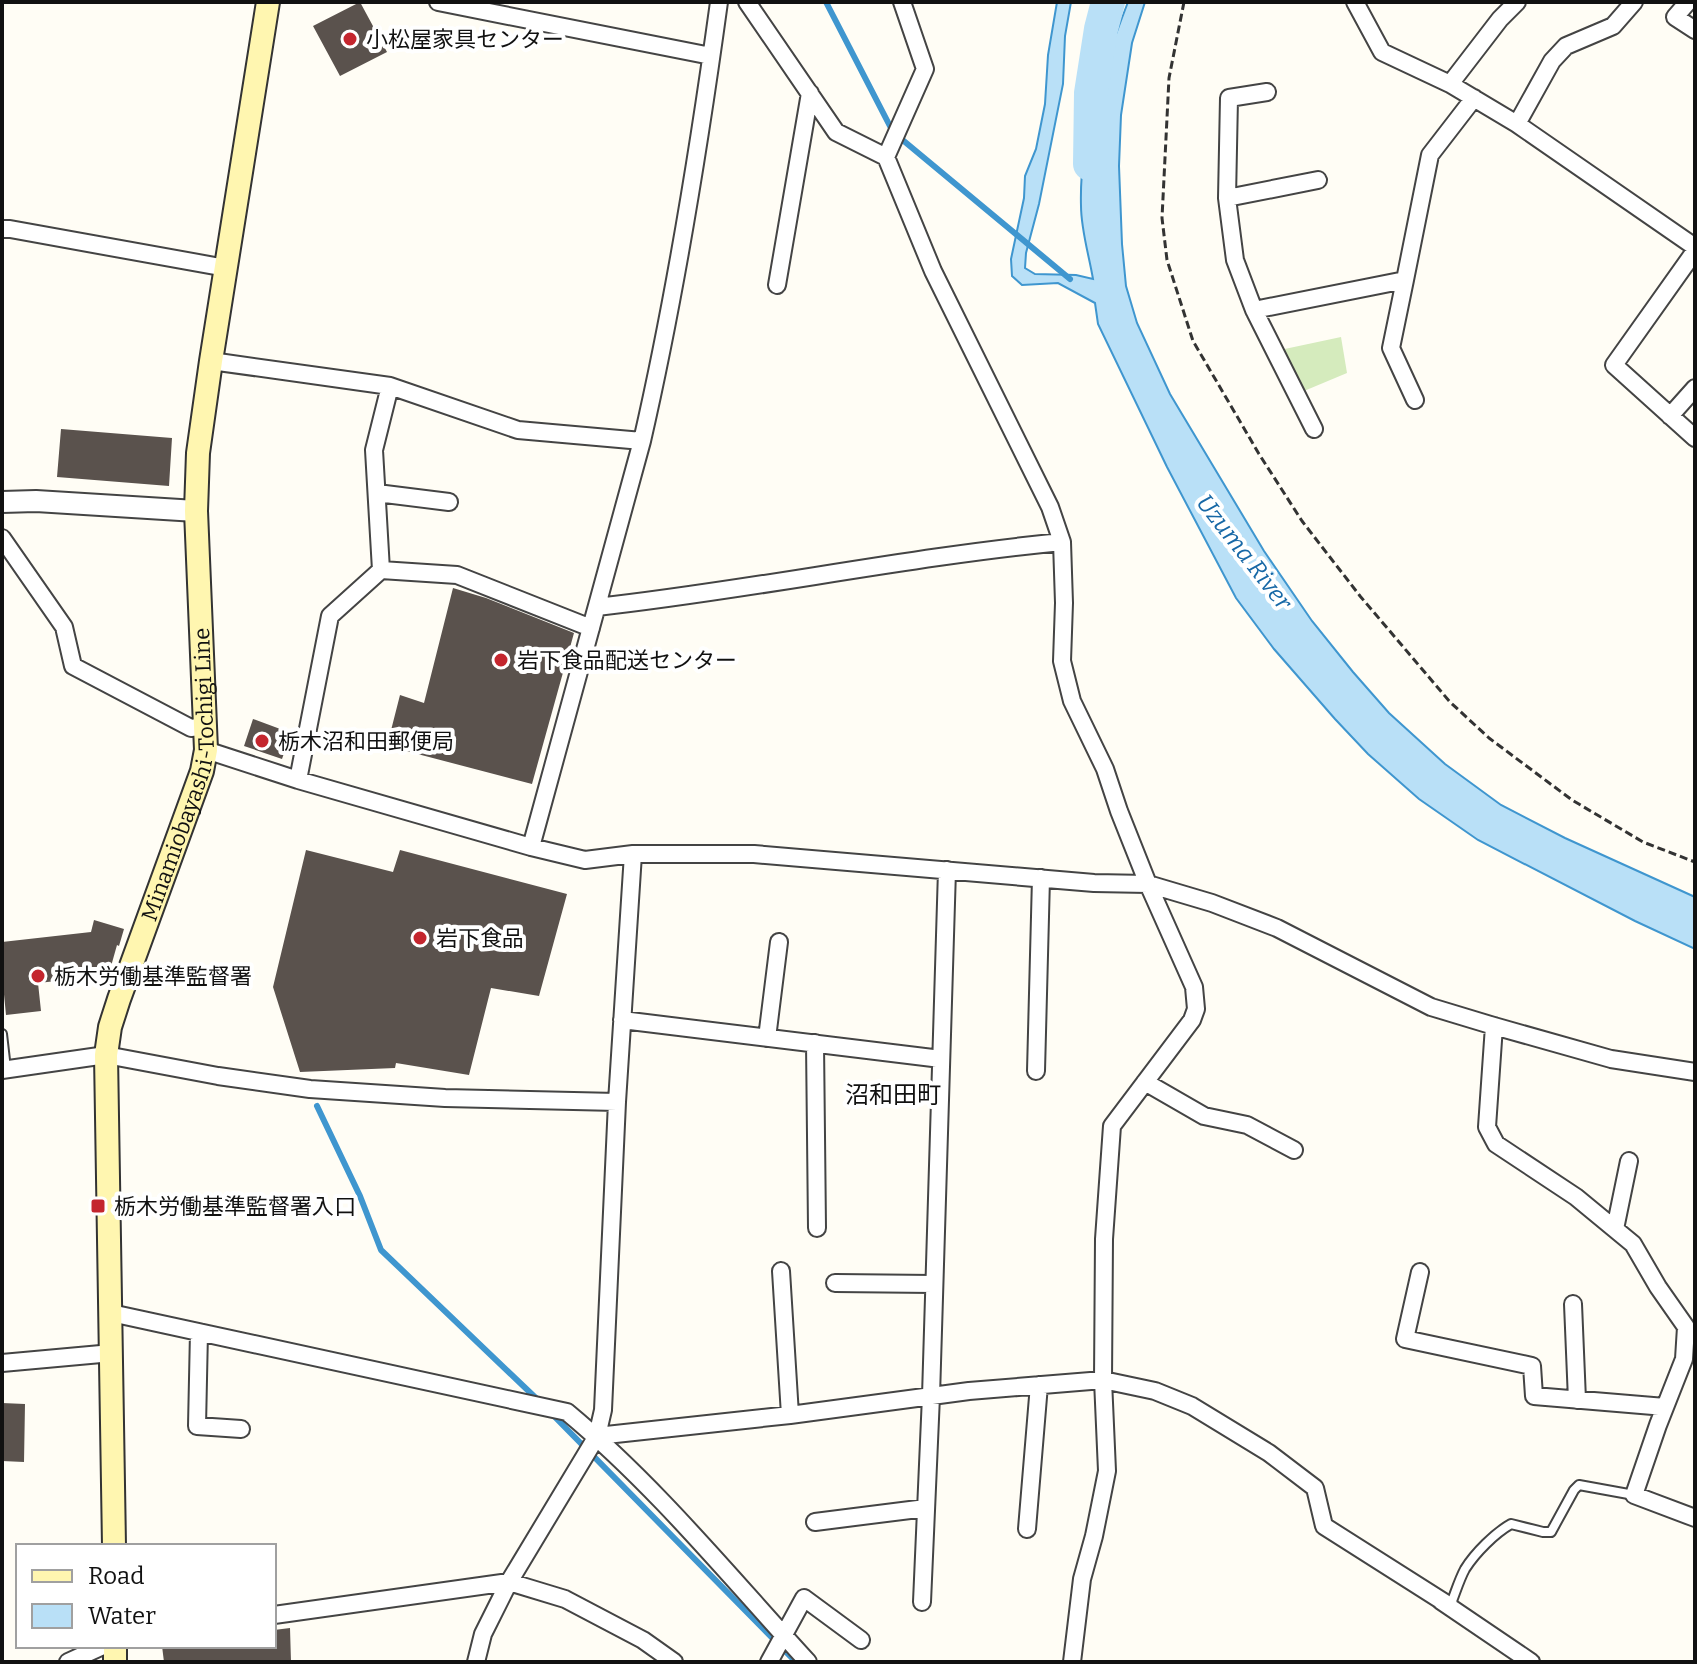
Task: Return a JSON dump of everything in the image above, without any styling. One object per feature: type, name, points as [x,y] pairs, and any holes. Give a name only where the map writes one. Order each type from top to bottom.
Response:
[{"type":"main road","name":"Minamiobayashi-Tochigi Line","points":[[114,1544],[106,1055],[110,1027],[119,999],[202,771],[206,750],[196,511],[197,465],[268,2]]},
{"type":"street","points":[[438,2],[502,8],[711,56]]},
{"type":"street","points":[[531,847],[642,441],[656,379],[695,166],[719,2]]},
{"type":"street","points":[[747,2],[836,132],[886,157],[933,271],[1050,507],[1062,542],[1062,661],[1072,701],[1105,769],[1148,884],[1194,987],[1196,1009],[1192,1020],[1112,1126],[1104,1239],[1103,1380],[1107,1471],[1082,1579],[1072,1662]]},
{"type":"street","points":[[886,157],[925,69],[902,2]]},
{"type":"street","points":[[1355,2],[1382,52],[1450,84],[1517,124],[1695,249],[1614,365],[1695,438]]},
{"type":"street","points":[[1450,84],[1500,19],[1517,2]]},
{"type":"street","points":[[1517,124],[1552,61],[1566,46],[1613,26],[1634,2]]},
{"type":"street","points":[[1688,2],[1675,17],[1695,30]]},
{"type":"street","points":[[1267,92],[1229,98],[1227,198],[1235,260],[1254,310],[1314,429]]},
{"type":"street","points":[[777,285],[810,93]]},
{"type":"street","points":[[1415,400],[1391,348],[1430,155],[1474,98]]},
{"type":"street","points":[[1227,198],[1318,180]]},
{"type":"street","points":[[2,229],[226,268]]},
{"type":"street","points":[[1254,310],[1405,280]]},
{"type":"street","points":[[211,361],[390,386],[518,430],[642,441]]},
{"type":"street","points":[[381,570],[374,450],[390,386]]},
{"type":"street","points":[[1670,416],[1695,388]]},
{"type":"street","points":[[377,493],[449,502]]},
{"type":"street","points":[[2,502],[36,501],[196,511]]},
{"type":"street","points":[[2,538],[64,627],[73,666],[191,728],[206,726]]},
{"type":"street","points":[[597,607],[997,548],[1062,542]]},
{"type":"street","points":[[298,780],[330,616],[381,570],[457,575],[591,628]]},
{"type":"street","points":[[206,750],[298,780],[585,860],[633,854],[754,854],[1094,883],[1148,884],[1212,903],[1277,928],[1431,1007],[1611,1059],[1695,1072]]},
{"type":"street","points":[[476,1662],[483,1634],[509,1582],[597,1436],[603,1410],[617,1102],[633,854]]},
{"type":"street","points":[[922,1602],[947,870]]},
{"type":"street","points":[[1036,1071],[1041,878]]},
{"type":"street","points":[[767,1038],[779,942]]},
{"type":"street","points":[[622,1020],[941,1059]]},
{"type":"street","points":[[1494,1026],[1487,1127],[1496,1144],[1576,1197],[1633,1244],[1686,1327],[1684,1359],[1634,1495],[1695,1518]]},
{"type":"street","points":[[815,1043],[817,1228]]},
{"type":"street","points":[[4,1069],[106,1055],[310,1089],[445,1098],[617,1102]]},
{"type":"street","points":[[1145,1082],[1204,1116],[1247,1125],[1294,1150]]},
{"type":"street","points":[[1615,1229],[1629,1161]]},
{"type":"street","points":[[781,1271],[790,1415]]},
{"type":"street","points":[[1420,1272],[1405,1339],[1532,1366],[1534,1396],[1665,1407]]},
{"type":"street","points":[[835,1283],[934,1284]]},
{"type":"street","points":[[1573,1304],[1577,1400]]},
{"type":"street","points":[[111,1313],[567,1412],[597,1436],[663,1502],[808,1662]]},
{"type":"street","points":[[199,1332],[197,1426],[241,1429]]},
{"type":"street","points":[[2,1363],[112,1353]]},
{"type":"street","points":[[597,1436],[931,1396],[1103,1380],[1155,1391],[1192,1406],[1269,1453],[1315,1488],[1324,1526],[1450,1606]]},
{"type":"street","points":[[1027,1529],[1039,1385]]},
{"type":"street","points":[[815,1522],[926,1508]]},
{"type":"street","points":[[276,1615],[509,1582],[565,1599],[643,1640],[674,1662]]},
{"type":"street","points":[[769,1662],[804,1598],[861,1640]]},
{"type":"street","points":[[1450,1606],[1439,1600],[1531,1662]]},
{"type":"street","points":[[68,1662],[99,1648]]},
{"type":"lane","points":[[2,1034],[4,1069]]},
{"type":"lane","points":[[1450,1606],[1465,1569],[1493,1537],[1511,1524],[1551,1532],[1579,1485],[1634,1495]]},
{"type":"path","points":[[1184,2],[1168,93],[1162,218],[1167,260],[1193,341],[1259,454],[1302,521],[1360,596],[1450,702],[1489,738],[1572,800],[1643,842],[1695,862]]},
{"type":"green space","points":[[1341,337],[1347,373],[1304,391],[1280,350]]},
{"type":"water","points":[[1057,2],[1071,2],[1065,36],[1063,84],[1025,268],[1035,274],[1076,275],[1093,279],[1081,206],[1088,127],[1128,2],[1145,2],[1132,43],[1121,115],[1122,244],[1126,286],[1137,323],[1170,394],[1264,551],[1312,621],[1389,713],[1445,764],[1501,805],[1695,897],[1695,949],[1478,840],[1419,799],[1368,754],[1274,649],[1236,598],[1167,467],[1098,324],[1095,303],[1058,283],[1022,285],[1012,276],[1011,259],[1024,198],[1025,176],[1036,149],[1045,104],[1048,55]]},
{"type":"building","name":"小松屋家具センター","points":[[360,2],[387,52],[340,76],[313,26]]},
{"type":"building","points":[[61,429],[172,438],[169,486],[57,477]]},
{"type":"building","name":"岩下食品配送センター","points":[[453,588],[574,633],[532,784],[387,746],[400,695],[424,703]]},
{"type":"building","points":[[253,719],[291,733],[282,759],[244,746]]},
{"type":"building","name":"岩下食品","points":[[306,850],[393,872],[400,850],[567,894],[539,996],[491,988],[469,1075],[396,1063],[395,1068],[300,1072],[273,987]]},
{"type":"building","name":"栃木労働基準監督署","points":[[94,920],[124,929],[108,977],[74,969],[75,979],[38,983],[41,1011],[6,1015],[2,942],[91,932]]},
{"type":"building","points":[[2,1403],[25,1404],[24,1462],[2,1461]]},
{"type":"building","points":[[290,1628],[291,1662],[164,1662],[162,1648],[276,1648],[276,1630]]},
{"type":"waterway","points":[[826,2],[893,132],[1070,279]]},
{"type":"waterway","name":"Uzuma River","points":[[1090,164],[1091,93],[1108,2]]},
{"type":"waterway","points":[[317,1106],[360,1196],[381,1250],[539,1401]]},
{"type":"waterway","points":[[550,1412],[796,1662]]},
{"type":"place","name":"小松屋家具センター","points":[[350,39]]},
{"type":"place","name":"岩下食品配送センター","points":[[501,660]]},
{"type":"place","name":"栃木沼和田郵便局","points":[[262,741]]},
{"type":"place","name":"岩下食品","points":[[420,938]]},
{"type":"place","name":"栃木労働基準監督署","points":[[38,976]]},
{"type":"place","name":"栃木労働基準監督署入口","points":[[98,1206]]},
{"type":"district","name":"沼和田町","points":[[893,1095]]}]
